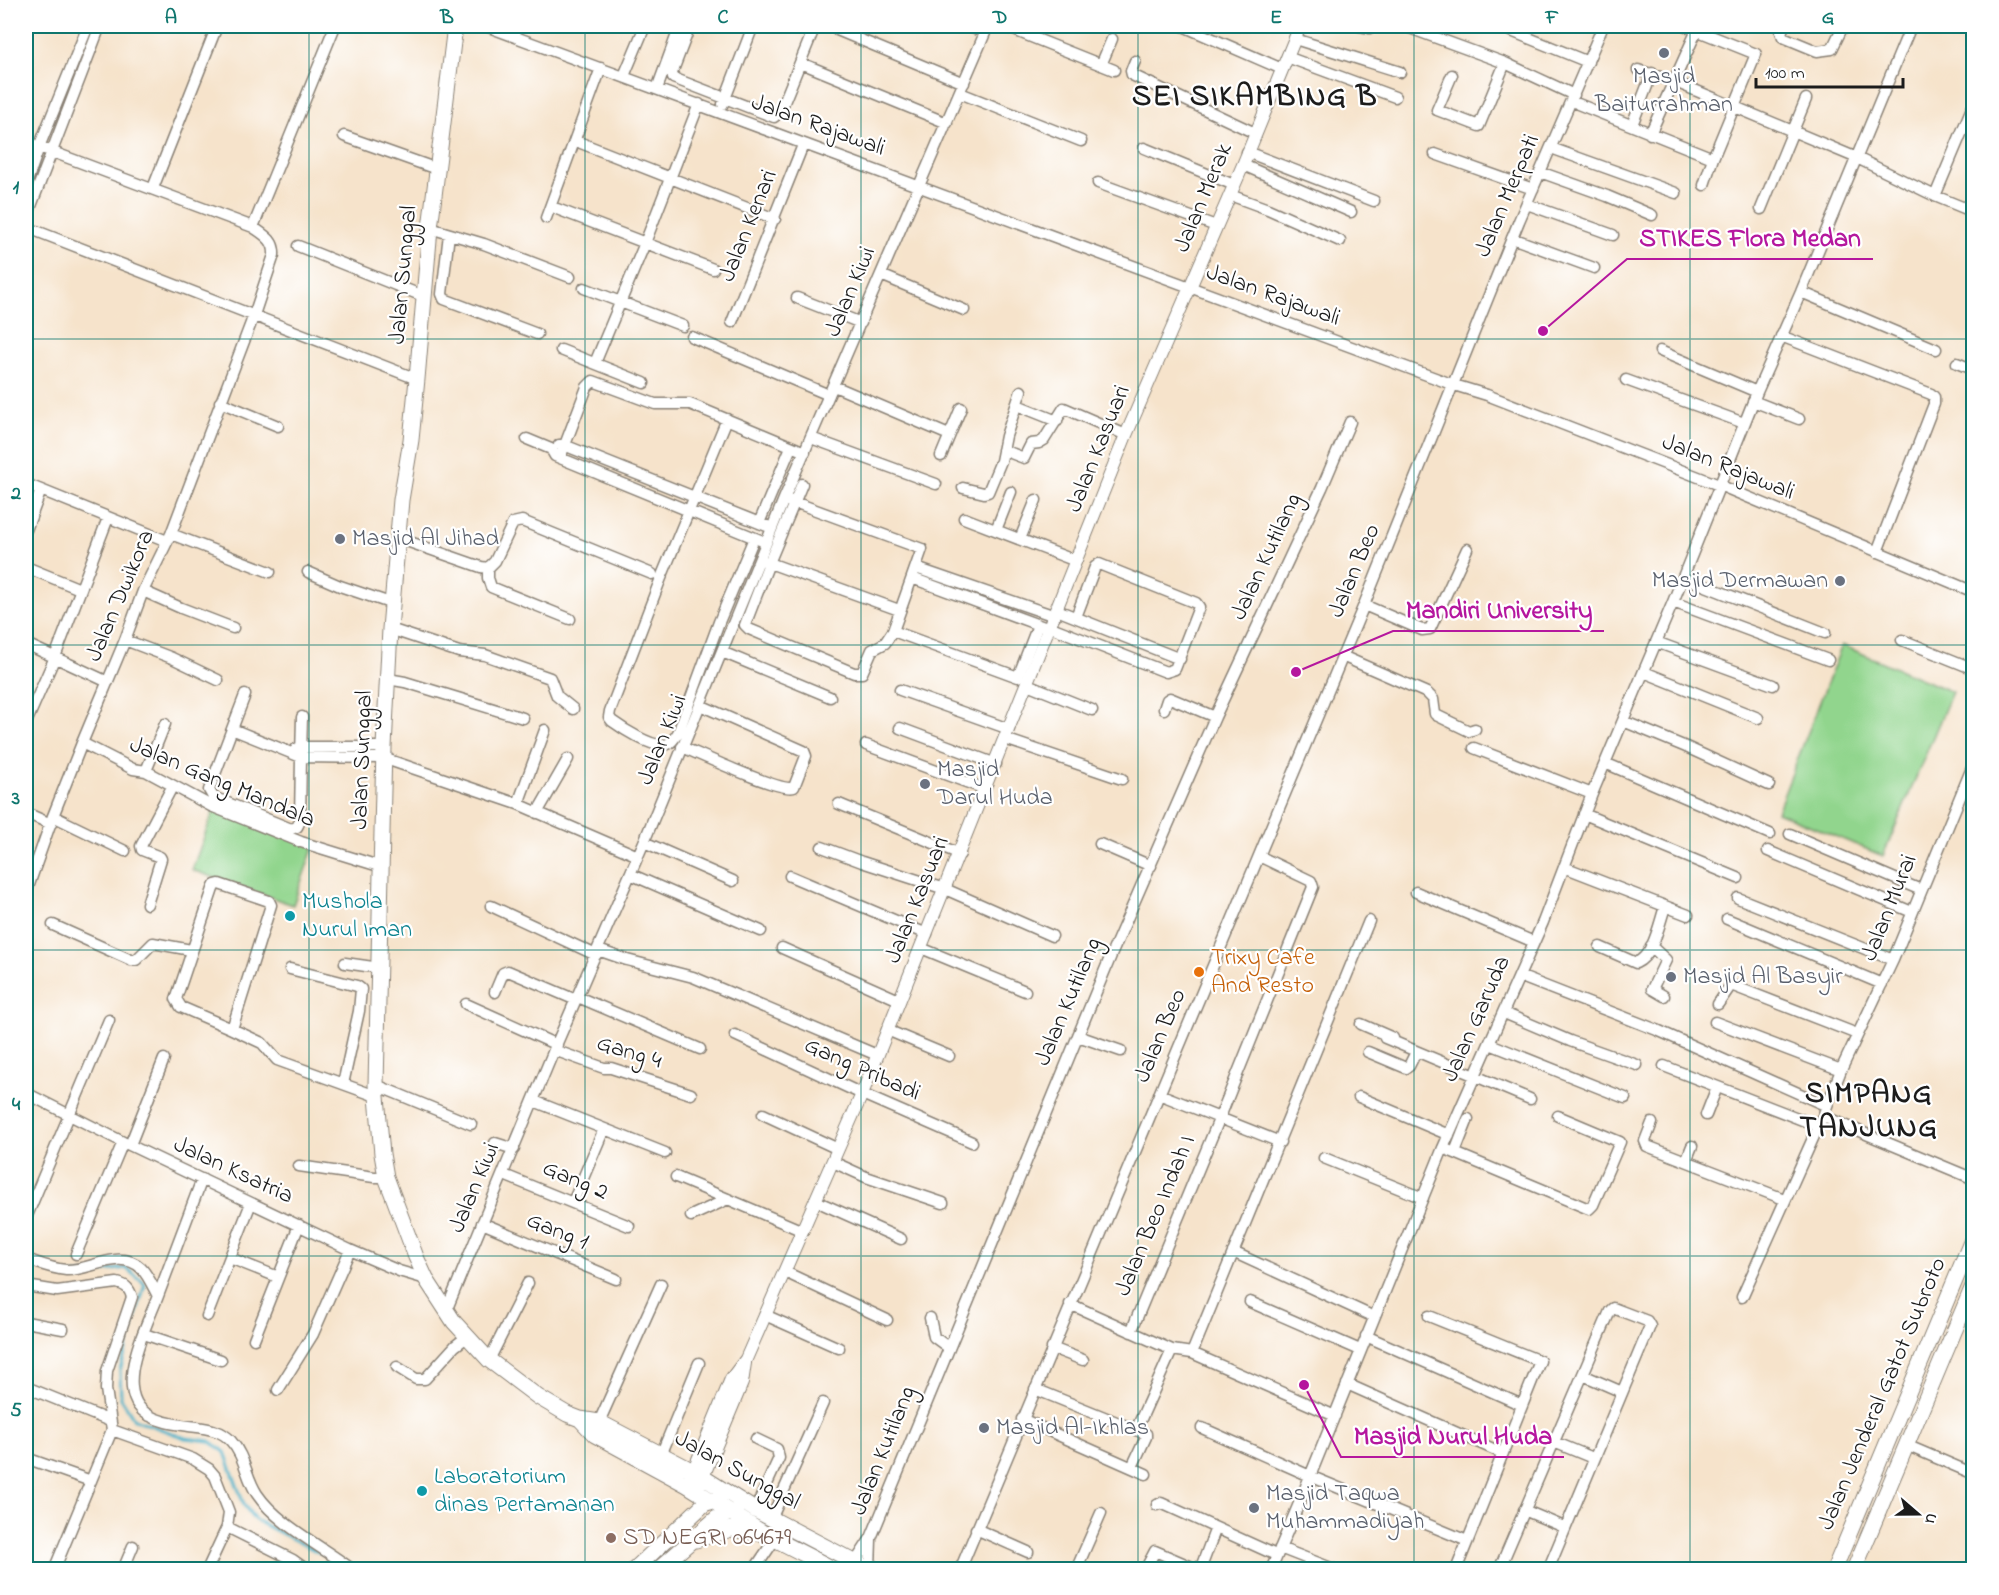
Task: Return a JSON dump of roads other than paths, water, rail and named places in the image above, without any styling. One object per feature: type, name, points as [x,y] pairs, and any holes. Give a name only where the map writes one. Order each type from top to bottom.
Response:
[{"type":"main road","name":"Jalan Sunggal","points":[[455,26],[430,228],[411,440],[401,500],[390,629],[384,752],[376,1091],[386,1177],[426,1279],[446,1311],[489,1360],[538,1397],[580,1419],[599,1422],[661,1455],[695,1481],[732,1504],[770,1536],[835,1569]]},
{"type":"main road","name":"Jalan Jenderal Gatot Subroto","points":[[1834,1569],[1974,1235]]},
{"type":"main road","name":"Jalan Jenderal Gatot Subroto","points":[[1854,1569],[1974,1284]]},
{"type":"main road","name":"Jalan Sunggal","points":[[580,1419],[595,1435],[695,1481],[712,1500],[732,1504]]},
{"type":"main road","points":[[680,1525],[690,1504],[695,1481]]},
{"type":"main road","points":[[634,1569],[680,1525],[712,1500]]},
{"type":"main road","points":[[658,1569],[732,1504],[753,1509]]},
{"type":"main road","name":"Jalan Sunggal","points":[[753,1509],[772,1517],[854,1565],[870,1569]]},
{"type":"main road","points":[[687,1544],[731,1529],[770,1536]]},
{"type":"street","points":[[26,184],[88,26]]},
{"type":"street","points":[[26,219],[100,26]]},
{"type":"street","points":[[153,188],[217,26]]},
{"type":"street","points":[[26,142],[253,227],[335,26]]},
{"type":"street","name":"Jalan Rajawali","points":[[486,26],[699,104],[803,145],[919,185],[1189,288],[1497,399],[1719,485],[1974,592]]},
{"type":"street","points":[[624,76],[645,26]]},
{"type":"street","points":[[657,89],[680,26]]},
{"type":"street","points":[[690,26],[672,76],[774,117],[777,116],[801,63],[815,26]]},
{"type":"street","points":[[720,112],[753,26]]},
{"type":"street","points":[[968,26],[987,29]]},
{"type":"street","points":[[1004,26],[1114,70]]},
{"type":"street","points":[[1183,26],[1284,63],[1395,97]]},
{"type":"street","name":"Jalan Merak","points":[[1189,288],[1300,26]]},
{"type":"street","points":[[1359,26],[1369,28],[1370,26]]},
{"type":"street","points":[[1404,26],[1505,63],[1650,134],[1713,158]]},
{"type":"street","points":[[1500,26],[1588,62]]},
{"type":"street","name":"Jalan Merpati","points":[[1454,385],[1540,172],[1576,99],[1603,26]]},
{"type":"street","points":[[1784,26],[1781,32],[1783,37],[1818,51],[1832,49],[1843,26]]},
{"type":"street","name":"Jalan Garuda","points":[[1270,1569],[1335,1416],[1443,1148],[1520,976],[1755,396],[1801,292],[1911,26]]},
{"type":"street","points":[[1650,134],[1673,81],[1691,28],[1755,53],[1755,58],[1704,185]]},
{"type":"street","name":"Jalan Kiwi","points":[[446,1311],[722,652],[764,561],[766,542],[789,501],[805,452],[831,390],[987,29]]},
{"type":"street","points":[[837,30],[1081,141]]},
{"type":"street","points":[[1101,65],[1112,39]]},
{"type":"street","points":[[1294,39],[1400,72]]},
{"type":"street","points":[[1135,61],[1131,71],[1132,75],[1255,133]]},
{"type":"street","points":[[801,63],[947,123]]},
{"type":"street","points":[[1452,75],[1437,110],[1479,126],[1505,63]]},
{"type":"street","points":[[546,218],[601,68]]},
{"type":"street","points":[[1638,70],[1673,81],[1857,158],[1935,196],[1974,212]]},
{"type":"street","points":[[1632,125],[1652,73]]},
{"type":"street","points":[[1761,209],[1806,99]]},
{"type":"street","points":[[1935,196],[1974,103]]},
{"type":"street","points":[[595,363],[671,179],[699,104]]},
{"type":"street","points":[[344,136],[437,169]]},
{"type":"street","points":[[581,143],[775,219]]},
{"type":"street","name":"Jalan Kenari","points":[[732,322],[803,145]]},
{"type":"street","points":[[1144,148],[1268,209],[1340,241]]},
{"type":"street","points":[[1551,148],[1676,193]]},
{"type":"street","points":[[1247,152],[1374,201]]},
{"type":"street","points":[[1435,154],[1533,189]]},
{"type":"street","points":[[1243,165],[1351,212]]},
{"type":"street","points":[[1540,172],[1652,214]]},
{"type":"street","points":[[1098,183],[1216,226]]},
{"type":"street","points":[[1527,204],[1613,235]]},
{"type":"street","points":[[556,209],[714,269]]},
{"type":"street","points":[[26,227],[417,379]]},
{"type":"street","name":"Jalan Dwikora","points":[[26,893],[82,743],[143,591],[169,538],[254,315],[274,255],[274,248],[272,241],[253,227]]},
{"type":"street","points":[[430,228],[484,244],[570,277]]},
{"type":"street","points":[[450,234],[442,294],[444,299],[537,334]]},
{"type":"street","points":[[1512,238],[1594,268]]},
{"type":"street","points":[[298,246],[423,296]]},
{"type":"street","points":[[881,275],[964,310]]},
{"type":"street","points":[[584,288],[683,326]]},
{"type":"street","name":"Jalan Kasuari","points":[[695,1481],[732,1379],[746,1359],[862,1094],[996,764],[1050,621],[1189,288]]},
{"type":"street","points":[[1801,292],[1936,349]]},
{"type":"street","points":[[797,298],[861,322]]},
{"type":"street","points":[[1781,336],[1934,397],[1934,404],[1877,552]]},
{"type":"street","points":[[692,337],[950,435]]},
{"type":"street","points":[[561,350],[644,383]]},
{"type":"street","points":[[1660,351],[1799,419]]},
{"type":"street","points":[[1957,363],[1974,370]]},
{"type":"street","points":[[1626,380],[1744,423]]},
{"type":"street","points":[[560,458],[588,387],[593,381],[655,404],[684,403],[805,452]]},
{"type":"street","name":"Jalan Beo","points":[[960,1569],[1454,385]]},
{"type":"street","points":[[963,488],[988,492],[1001,461],[1006,436],[1021,391]]},
{"type":"street","points":[[220,402],[278,426]]},
{"type":"street","points":[[1017,405],[1057,421]]},
{"type":"street","points":[[941,456],[961,408]]},
{"type":"street","points":[[1004,450],[1024,458],[1031,444],[1044,440],[1064,408],[1126,435]]},
{"type":"street","points":[[727,419],[688,511],[610,711],[609,717],[612,721],[645,740],[662,746],[672,742],[678,733],[719,622],[754,538]]},
{"type":"street","name":"Jalan Kutilang","points":[[854,1565],[871,1538],[1078,1036],[1215,717],[1322,488],[1350,422]]},
{"type":"street","points":[[811,438],[936,484]]},
{"type":"street","points":[[527,440],[551,449],[555,456],[766,542]]},
{"type":"street","points":[[551,449],[555,446],[564,446],[772,528]]},
{"type":"street","points":[[759,524],[791,447]]},
{"type":"street","points":[[26,484],[108,518],[270,572]]},
{"type":"street","points":[[789,501],[922,549],[893,631],[885,643],[872,650],[862,673],[854,673],[749,629],[746,625],[764,561],[789,501],[802,484]]},
{"type":"street","points":[[26,530],[41,490]]},
{"type":"street","points":[[996,530],[1011,492]]},
{"type":"street","points":[[1020,539],[1036,500]]},
{"type":"street","points":[[26,723],[55,657],[108,518]]},
{"type":"street","points":[[964,518],[1076,561]]},
{"type":"street","points":[[570,619],[490,587],[488,568],[495,561],[513,523],[517,521],[651,574]]},
{"type":"street","points":[[398,538],[488,568]]},
{"type":"street","points":[[1364,605],[1422,630],[1430,629],[1467,549]]},
{"type":"street","points":[[764,561],[899,610]]},
{"type":"street","points":[[914,573],[1050,621],[1167,672],[1175,669],[1198,610],[1198,604],[1101,564],[1095,567],[1076,617]]},
{"type":"street","points":[[26,567],[80,589]]},
{"type":"street","points":[[308,572],[340,586],[393,604]]},
{"type":"street","points":[[914,573],[1050,621],[1076,617],[1180,658]]},
{"type":"street","points":[[1683,577],[1825,633]]},
{"type":"street","points":[[143,591],[232,628]]},
{"type":"street","points":[[1673,602],[1828,660]]},
{"type":"street","points":[[893,631],[1018,677],[1050,621]]},
{"type":"street","points":[[390,629],[459,652],[485,655],[550,678],[557,696],[573,709]]},
{"type":"street","points":[[125,640],[172,658],[218,680]]},
{"type":"street","points":[[1902,640],[1974,669]]},
{"type":"street","points":[[1656,642],[1773,685]]},
{"type":"street","points":[[26,644],[108,682]]},
{"type":"street","points":[[722,652],[830,697]]},
{"type":"street","points":[[1342,656],[1427,693],[1433,699],[1438,716],[1469,731],[1475,729]]},
{"type":"street","points":[[1644,672],[1758,718]]},
{"type":"street","points":[[388,679],[405,682],[524,718]]},
{"type":"street","points":[[1027,684],[1092,710]]},
{"type":"street","points":[[900,690],[1122,779]]},
{"type":"street","points":[[245,695],[209,790],[210,794],[291,829],[300,821],[298,752],[303,717]]},
{"type":"street","points":[[1164,709],[1170,698],[1215,717]]},
{"type":"street","points":[[682,747],[757,778],[788,789],[794,787],[806,756],[804,751],[700,705]]},
{"type":"street","points":[[1623,721],[1769,785]]},
{"type":"street","points":[[146,771],[165,724]]},
{"type":"street","points":[[900,728],[996,764]]},
{"type":"street","points":[[232,729],[298,752],[384,752],[518,804],[638,856]]},
{"type":"street","points":[[518,804],[545,730]]},
{"type":"street","name":"Jalan Gang Mandala","points":[[82,743],[133,769],[146,771],[211,806],[301,842],[382,867]]},
{"type":"street","points":[[866,746],[985,789]]},
{"type":"street","points":[[1474,748],[1592,794]]},
{"type":"street","points":[[537,813],[568,759]]},
{"type":"street","points":[[1605,763],[1770,834]]},
{"type":"street","name":"Jalan Murai","points":[[1742,1297],[1857,1034],[1893,960],[1974,763]]},
{"type":"street","points":[[147,904],[161,859],[142,850],[141,846],[172,787]]},
{"type":"street","points":[[839,804],[960,854]]},
{"type":"street","points":[[26,813],[52,820],[125,851]]},
{"type":"street","points":[[1584,814],[1738,878]]},
{"type":"street","points":[[1790,834],[1921,890]]},
{"type":"street","points":[[644,842],[733,881]]},
{"type":"street","points":[[1100,844],[1151,866]]},
{"type":"street","points":[[822,847],[945,889],[1052,936]]},
{"type":"street","points":[[1768,851],[1912,912]]},
{"type":"street","name":"Jalan Beo Indah I","points":[[1131,1332],[1313,885],[1311,881],[1259,856]]},
{"type":"street","points":[[1564,867],[1688,915]]},
{"type":"street","points":[[630,874],[761,931]]},
{"type":"street","points":[[790,876],[927,934]]},
{"type":"street","points":[[232,1029],[272,905],[269,901],[219,884],[215,885],[176,995],[181,1007],[262,1043],[277,1060],[343,1084],[376,1091],[471,1124]]},
{"type":"street","points":[[1416,892],[1534,942]]},
{"type":"street","points":[[1738,898],[1893,960]]},
{"type":"street","points":[[491,906],[597,952],[693,977],[877,1055]]},
{"type":"street","points":[[1600,947],[1636,963],[1644,959],[1665,907]]},
{"type":"street","points":[[1727,919],[1882,984]]},
{"type":"street","points":[[1192,1353],[1369,921]]},
{"type":"street","points":[[53,925],[131,960],[136,960],[153,943],[191,950]]},
{"type":"street","points":[[1651,946],[1666,960],[1652,989],[1664,996]]},
{"type":"street","points":[[782,948],[899,1000]]},
{"type":"street","points":[[921,948],[1025,991]]},
{"type":"street","points":[[345,963],[380,968]]},
{"type":"street","points":[[290,969],[360,987],[359,1011],[343,1084]]},
{"type":"street","points":[[495,992],[503,973],[508,971],[700,1049]]},
{"type":"street","points":[[1520,976],[1657,1030],[1825,1111],[1974,1179]]},
{"type":"street","points":[[1718,1004],[1731,984],[1857,1034]]},
{"type":"street","name":"Gang 4","points":[[466,1004],[604,1068],[611,1068],[691,1094]]},
{"type":"street","points":[[1504,1013],[1570,1041],[1637,1065]]},
{"type":"street","points":[[26,1218],[109,1020]]},
{"type":"street","points":[[1715,1022],[1841,1070]]},
{"type":"street","points":[[1360,1024],[1530,1099]]},
{"type":"street","points":[[887,1030],[949,1056]]},
{"type":"street","name":"Gang Pribadi","points":[[735,1035],[972,1142]]},
{"type":"street","points":[[1078,1036],[1121,1051]]},
{"type":"street","points":[[1385,1038],[1476,1074]]},
{"type":"street","points":[[1490,1044],[1625,1098]]},
{"type":"street","points":[[1368,1052],[1406,1068],[1416,1052]]},
{"type":"street","points":[[76,1254],[164,1059]]},
{"type":"street","points":[[1664,1066],[1818,1126]]},
{"type":"street","points":[[1706,1115],[1717,1087]]},
{"type":"street","points":[[1159,1094],[1280,1142]]},
{"type":"street","name":"Jalan Ksatria","points":[[26,1096],[350,1250],[399,1271],[426,1279]]},
{"type":"street","points":[[1359,1097],[1449,1135]]},
{"type":"street","points":[[534,1101],[665,1153]]},
{"type":"street","points":[[763,1114],[838,1149]]},
{"type":"street","points":[[1443,1148],[1589,1209],[1593,1205],[1620,1142],[1558,1116]]},
{"type":"street","points":[[1455,1152],[1468,1119]]},
{"type":"street","points":[[1653,1123],[1645,1141],[1646,1145],[1784,1199]]},
{"type":"street","points":[[573,1202],[604,1129]]},
{"type":"street","points":[[495,1143],[514,1149]]},
{"type":"street","points":[[1686,1161],[1692,1146]]},
{"type":"street","points":[[1324,1158],[1423,1197]]},
{"type":"street","points":[[832,1162],[866,1177],[943,1203]]},
{"type":"street","points":[[299,1166],[386,1177]]},
{"type":"street","name":"Gang 2","points":[[504,1175],[629,1226]]},
{"type":"street","points":[[676,1177],[803,1231]]},
{"type":"street","points":[[202,1179],[134,1361],[131,1384],[133,1396],[138,1407],[149,1416],[162,1422],[212,1430],[223,1434],[232,1442],[256,1492],[272,1513],[353,1569]]},
{"type":"street","points":[[690,1216],[728,1199]]},
{"type":"street","points":[[816,1201],[902,1239]]},
{"type":"street","points":[[207,1316],[251,1203]]},
{"type":"street","name":"Gang 1","points":[[482,1223],[616,1279]]},
{"type":"street","points":[[254,1339],[298,1225]]},
{"type":"street","points":[[278,1390],[313,1334],[350,1250]]},
{"type":"street","points":[[1233,1252],[1374,1317]]},
{"type":"street","points":[[230,1258],[278,1277]]},
{"type":"street","points":[[26,1259],[66,1270],[91,1267],[110,1260],[134,1263],[143,1269],[158,1296]]},
{"type":"street","points":[[785,1272],[887,1320]]},
{"type":"street","points":[[26,1286],[57,1291],[117,1283],[126,1285],[132,1297],[107,1371],[106,1389],[111,1426],[54,1569]]},
{"type":"street","points":[[489,1360],[528,1283]]},
{"type":"street","points":[[599,1422],[661,1284]]},
{"type":"street","points":[[1250,1302],[1360,1350]]},
{"type":"street","points":[[1070,1304],[1173,1350],[1192,1353],[1335,1416]]},
{"type":"street","points":[[1499,1569],[1611,1309],[1647,1321],[1650,1326],[1564,1527],[1550,1569]]},
{"type":"street","points":[[765,1315],[839,1348]]},
{"type":"street","points":[[1429,1316],[1540,1361],[1456,1569]]},
{"type":"street","points":[[930,1318],[934,1337],[949,1348]]},
{"type":"street","points":[[26,1322],[63,1329]]},
{"type":"street","points":[[144,1334],[221,1360]]},
{"type":"street","points":[[397,1367],[416,1379],[425,1378],[455,1346],[468,1336]]},
{"type":"street","points":[[1366,1336],[1522,1405]]},
{"type":"street","points":[[1052,1348],[1083,1360]]},
{"type":"street","points":[[1136,1430],[1173,1350]]},
{"type":"street","points":[[661,1455],[699,1363]]},
{"type":"street","points":[[1583,1375],[1622,1392]]},
{"type":"street","points":[[1347,1384],[1502,1453]]},
{"type":"street","points":[[26,1387],[209,1468],[215,1476],[229,1512],[227,1527],[207,1569]]},
{"type":"street","points":[[1035,1389],[1145,1434],[1146,1437],[1132,1467]]},
{"type":"street","points":[[772,1517],[823,1403]]},
{"type":"street","points":[[1022,1419],[1146,1474]]},
{"type":"street","points":[[1202,1428],[1310,1476],[1465,1540]]},
{"type":"street","points":[[753,1509],[780,1458],[777,1449],[756,1439]]},
{"type":"street","points":[[1554,1442],[1593,1458]]},
{"type":"street","points":[[1906,1445],[1974,1474]]},
{"type":"street","points":[[26,1458],[91,1481]]},
{"type":"street","points":[[1157,1505],[1161,1503],[1278,1552],[1336,1569]]},
{"type":"street","points":[[1524,1510],[1564,1527]]},
{"type":"street","points":[[1076,1569],[1101,1513]]},
{"type":"street","points":[[227,1527],[293,1560],[306,1569]]},
{"type":"street","points":[[976,1529],[1028,1552]]},
{"type":"street","points":[[1144,1569],[1155,1551],[1199,1569],[1214,1533]]},
{"type":"street","points":[[754,1569],[770,1536]]},
{"type":"street","name":"Jalan Kutilang","points":[[870,1569],[871,1538]]},
{"type":"street","points":[[123,1569],[132,1546]]},
{"type":"waterway","points":[[62,1274],[69,1276],[126,1268],[145,1284],[120,1370],[121,1398],[134,1419],[185,1438],[210,1441],[225,1452],[244,1505],[255,1520],[322,1554]]},
{"type":"waterway","points":[[330,1559],[337,1570]]},
{"type":"place","name":"Masjid Baiturrahman","points":[[1664,53]]},
{"type":"place","name":"STIKES Flora Medan","points":[[1543,331]]},
{"type":"place","name":"Masjid Al Jihad","points":[[340,539]]},
{"type":"place","name":"Masjid Dermawan","points":[[1840,581]]},
{"type":"place","name":"Mandiri University","points":[[1296,672]]},
{"type":"place","name":"Masjid Darul Huda","points":[[925,784]]},
{"type":"place","name":"Mushola Nurul Iman","points":[[290,916]]},
{"type":"place","name":"Trixy Cafe And Resto","points":[[1199,972]]},
{"type":"place","name":"Masjid Al Basyir","points":[[1671,977]]},
{"type":"place","name":"Masjid Nurul Huda","points":[[1304,1385]]},
{"type":"place","name":"Masjid Al-Ikhlas","points":[[984,1428]]},
{"type":"place","name":"Laboratorium dinas Pertamanan","points":[[422,1491]]},
{"type":"place","name":"Masjid Taqwa Muhammadiyah","points":[[1254,1508]]},
{"type":"place","name":"SD NEGRI 064679","points":[[611,1538]]},
{"type":"district","name":"SEI SIKAMBING B","points":[[1255,98]]},
{"type":"district","name":"SIMPANG TANJUNG","points":[[1869,1112]]}]
